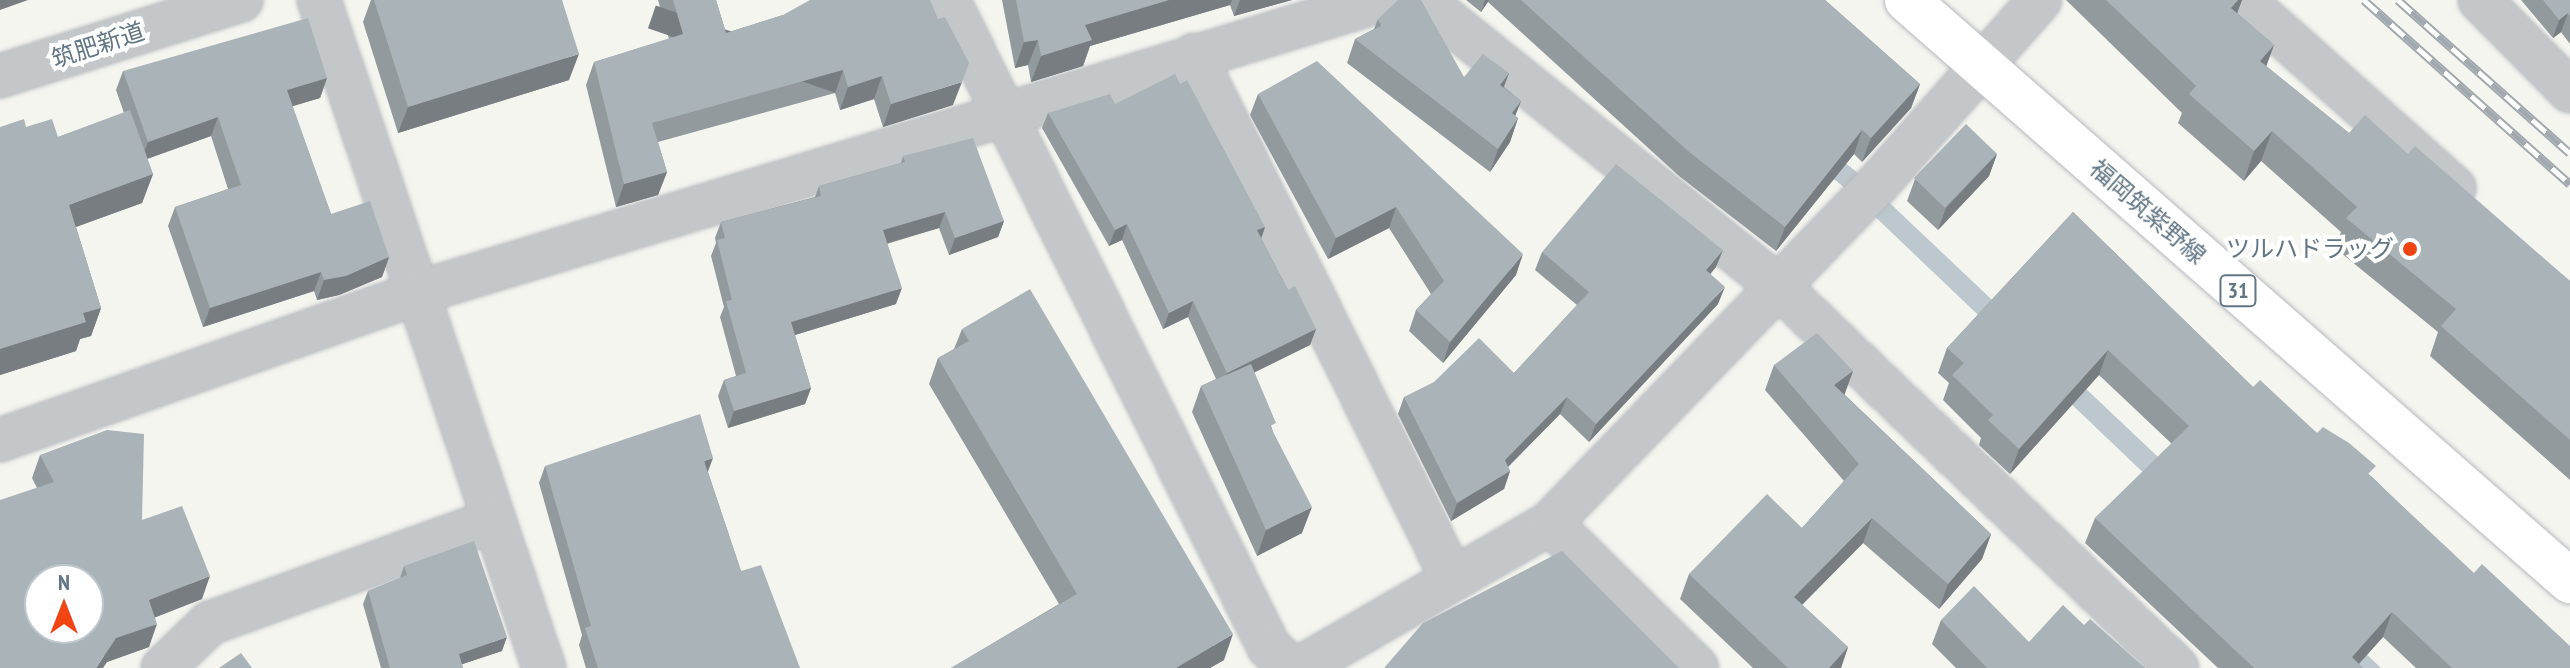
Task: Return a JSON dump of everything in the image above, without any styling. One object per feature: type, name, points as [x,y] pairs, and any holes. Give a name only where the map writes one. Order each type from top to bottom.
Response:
[{"type":"main road","name":"福岡筑紫野線","points":[[1907,0],[2570,581]]},
{"type":"street","name":"筑肥新道","points":[[0,76],[241,0]]},
{"type":"street","points":[[319,0],[420,292],[544,668]]},
{"type":"street","points":[[948,0],[1269,647],[1291,668]]},
{"type":"street","points":[[0,440],[420,292],[1003,112],[1383,0]]},
{"type":"street","points":[[1422,0],[1778,286],[2177,668]]},
{"type":"street","points":[[1300,668],[1550,523],[1867,195],[2040,0]]},
{"type":"street","points":[[2243,0],[2488,219]]},
{"type":"street","points":[[2480,0],[2570,91]]},
{"type":"street","points":[[1194,55],[1452,578]]},
{"type":"street","points":[[163,668],[210,623],[494,520]]},
{"type":"street","points":[[1550,523],[1697,668]]},
{"type":"shaded area","points":[[1608,0],[1638,0],[1858,173],[2381,668],[2348,668],[1845,188]]},
{"type":"building","points":[[374,0],[562,0],[579,54],[408,107]]},
{"type":"building","points":[[673,0],[716,0],[726,33],[783,15],[810,0],[930,0],[938,19],[945,17],[969,63],[962,82],[891,104],[882,76],[848,87],[843,70],[652,123],[667,172],[624,184],[594,62],[683,34]]},
{"type":"building","points":[[1016,0],[1169,0],[1085,25],[1092,40],[1041,56],[1038,40],[1024,42]]},
{"type":"building","points":[[1398,0],[1421,0],[1464,77],[1483,54],[1509,73],[1500,85],[1521,101],[1512,113],[1518,118],[1498,149],[1355,39],[1381,26],[1378,19]]},
{"type":"building","points":[[1521,0],[1825,0],[1920,84],[1871,138],[1862,130],[1785,227],[1688,151]]},
{"type":"building","points":[[2106,0],[2238,0],[2231,8],[2274,45],[2260,61],[2349,133],[2365,115],[2408,154],[2415,146],[2570,281],[2570,440],[2441,326],[2456,309],[2346,218],[2357,207],[2272,131],[2254,151],[2189,94],[2196,86]]},
{"type":"building","points":[[2543,0],[2570,0],[2570,16],[2568,13],[2559,20]]},
{"type":"building","points":[[308,18],[327,78],[287,90],[331,214],[370,201],[389,257],[346,276],[324,280],[321,272],[210,308],[175,207],[241,185],[218,117],[148,142],[123,71]]},
{"type":"building","points":[[1317,61],[1523,254],[1450,342],[1416,310],[1444,281],[1396,207],[1336,238],[1258,94]]},
{"type":"building","points":[[1175,74],[1180,84],[1187,80],[1265,227],[1257,230],[1288,290],[1295,286],[1316,329],[1227,373],[1193,301],[1169,313],[1127,224],[1115,230],[1048,113],[1110,94],[1115,104]]},
{"type":"building","points":[[130,110],[153,174],[69,205],[101,308],[83,313],[86,322],[0,349],[0,127],[24,119],[26,127],[52,119],[58,137]]},
{"type":"building","points":[[1966,124],[1997,154],[1945,208],[1914,178]]},
{"type":"building","points":[[973,138],[1004,221],[955,238],[945,212],[883,230],[902,288],[791,322],[811,388],[734,411],[724,380],[746,373],[726,301],[732,300],[717,240],[725,238],[721,222],[821,196],[819,186],[905,162],[903,156]]},
{"type":"building","points":[[1616,164],[1723,250],[1706,270],[1725,287],[1596,424],[1567,397],[1505,460],[1510,471],[1457,503],[1404,397],[1434,382],[1479,338],[1514,373],[1589,292],[1542,252]]},
{"type":"building","points":[[2073,212],[2253,387],[2260,380],[2317,433],[2323,427],[2349,443],[2376,466],[2368,474],[2474,573],[2482,564],[2570,646],[2570,668],[2452,668],[2392,612],[2352,657],[2363,668],[2254,668],[2095,518],[2189,426],[2108,350],[2019,449],[1988,420],[1993,415],[1952,375],[1964,363],[1947,348]]},
{"type":"building","points":[[1030,289],[1233,634],[1176,668],[951,668],[1077,594],[938,358],[969,341],[962,329]]},
{"type":"building","points":[[1817,333],[1853,371],[1834,385],[1991,534],[1948,584],[1872,518],[1794,597],[1848,647],[1829,668],[1788,668],[1689,574],[1767,494],[1802,528],[1859,464],[1774,365]]},
{"type":"building","points":[[1251,364],[1276,423],[1270,426],[1312,507],[1266,530],[1201,386]]},
{"type":"building","points":[[700,414],[713,458],[704,461],[741,571],[761,565],[800,668],[598,668],[585,628],[591,626],[545,466]]},
{"type":"building","points":[[107,430],[144,434],[142,520],[182,506],[210,576],[149,600],[157,624],[116,638],[96,668],[0,668],[0,500],[54,482],[40,455]]},
{"type":"building","points":[[474,541],[507,637],[459,654],[463,668],[390,668],[368,591],[407,575],[404,566]]},
{"type":"building","points":[[1562,551],[1679,668],[1384,668],[1423,623]]},
{"type":"building","points":[[1974,586],[2029,642],[2063,605],[2084,625],[2090,619],[2145,668],[1987,668],[1941,620]]},
{"type":"building","points":[[241,653],[252,668],[219,668]]},
{"type":"railway","points":[[2364,0],[2570,184]]},
{"type":"railway","points":[[2398,0],[2570,153]]},
{"type":"place","name":"ツルハドラッグ","points":[[2410,249]]}]
